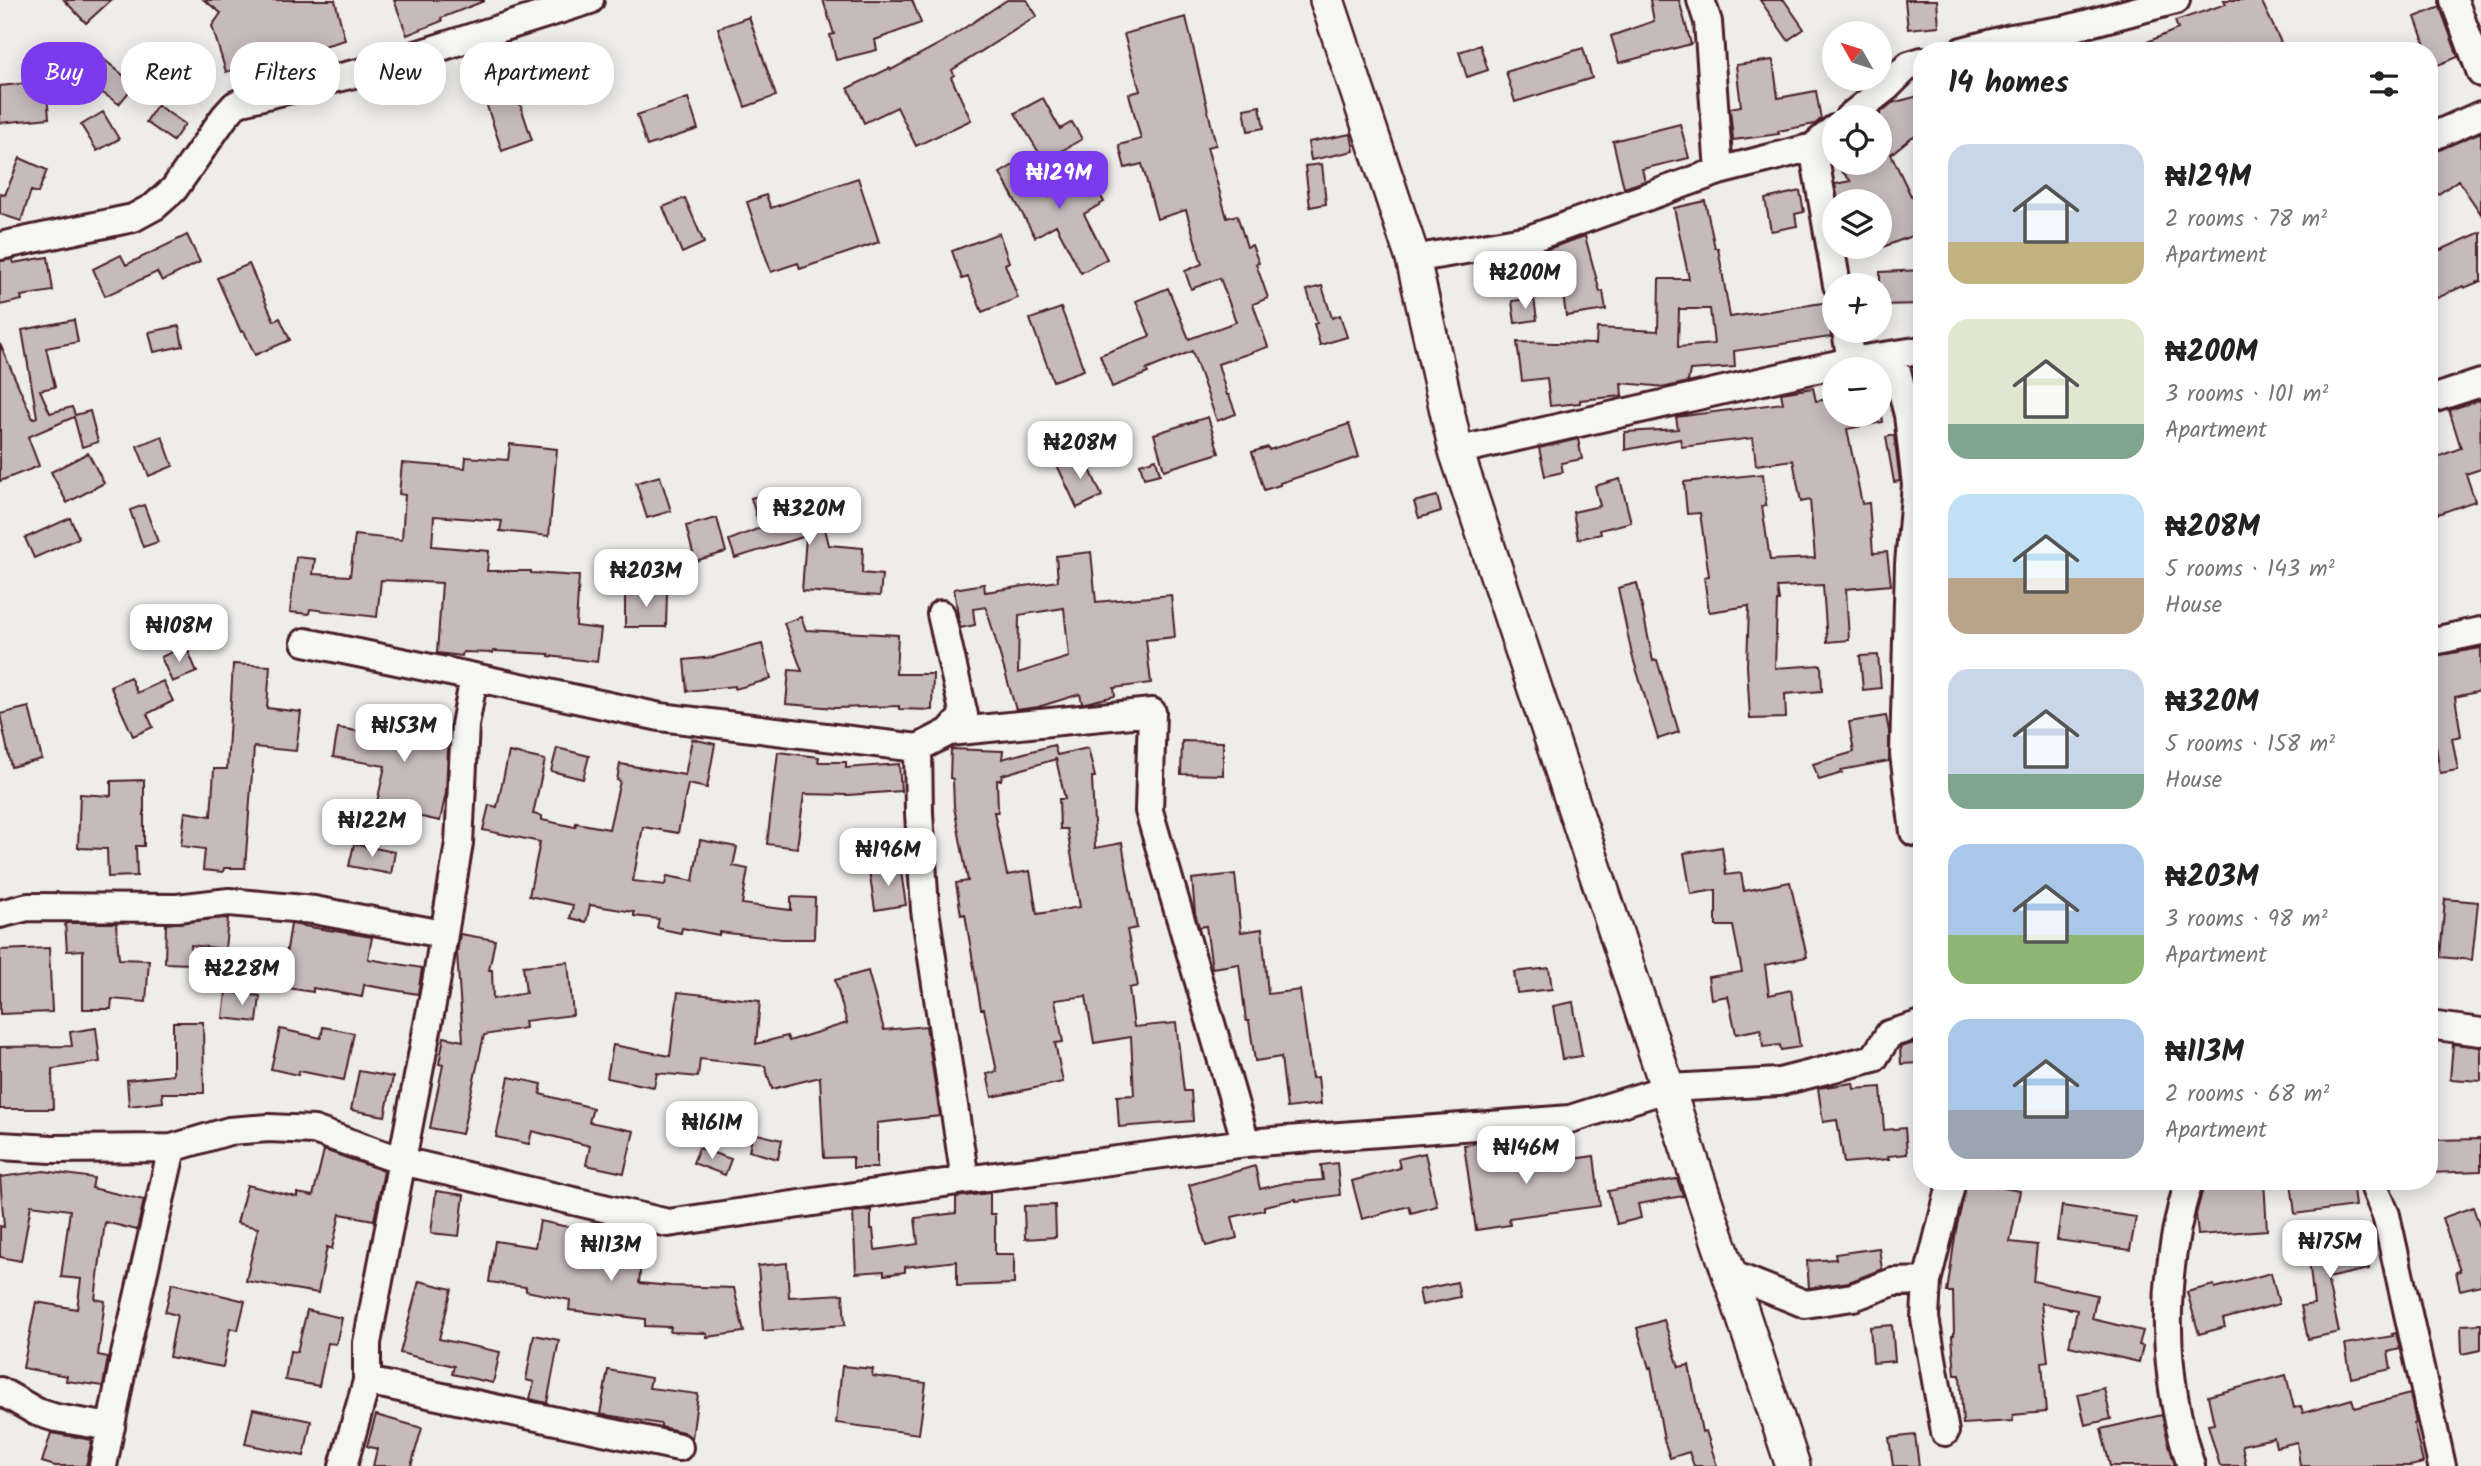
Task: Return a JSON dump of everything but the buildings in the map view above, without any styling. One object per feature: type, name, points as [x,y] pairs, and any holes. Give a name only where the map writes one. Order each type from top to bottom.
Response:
[{"type":"main road","points":[[1327,0],[1413,259],[1456,451],[1793,1466]]},
{"type":"street","points":[[0,246],[134,218],[155,206],[174,189],[225,116],[246,100],[362,72],[590,0]]},
{"type":"street","points":[[1701,0],[1708,22],[1719,171]]},
{"type":"street","points":[[1996,42],[2067,29],[2175,0]]},
{"type":"street","points":[[2454,0],[2481,74]]},
{"type":"street","points":[[1864,105],[1913,64]]},
{"type":"street","points":[[2438,134],[2481,115]]},
{"type":"street","points":[[1413,259],[1529,239],[1719,171],[1813,147],[1822,140]]},
{"type":"street","points":[[1813,147],[1836,273]]},
{"type":"street","points":[[1879,357],[1913,352]]},
{"type":"street","points":[[1893,355],[1908,415],[1913,459]]},
{"type":"street","points":[[1456,451],[1822,368]]},
{"type":"street","points":[[2438,397],[2481,383]]},
{"type":"street","points":[[1913,519],[1909,564],[1904,754],[1913,824]]},
{"type":"street","points":[[305,642],[660,717],[918,748],[949,732],[964,715],[940,614]]},
{"type":"street","points":[[2438,640],[2481,631]]},
{"type":"street","points":[[343,1466],[367,1381],[367,1343],[436,982],[459,843],[465,725],[474,677]]},
{"type":"street","points":[[949,732],[1152,712],[1149,811],[1246,1143]]},
{"type":"street","points":[[918,748],[925,910],[965,1180]]},
{"type":"street","points":[[0,914],[27,907],[177,908],[229,902],[314,910],[443,934]]},
{"type":"street","points":[[2438,1026],[2481,1032]]},
{"type":"street","points":[[0,1146],[52,1149],[172,1148],[229,1131],[269,1128],[314,1130],[402,1161],[668,1223],[1246,1143],[1570,1119],[1669,1088],[1779,1082],[1874,1058],[1889,1034],[1913,1027]]},
{"type":"street","points":[[103,1466],[172,1148]]},
{"type":"street","points":[[1945,1432],[1925,1318],[1927,1281],[1950,1190]]},
{"type":"street","points":[[2186,1190],[2177,1219],[2167,1306],[2174,1404],[2191,1466]]},
{"type":"street","points":[[2376,1190],[2386,1215],[2442,1466]]},
{"type":"street","points":[[1731,1274],[1805,1304],[1853,1297],[1893,1282],[1927,1281]]},
{"type":"street","points":[[367,1381],[679,1447]]},
{"type":"street","points":[[0,1391],[37,1412],[56,1418],[111,1427]]}]
